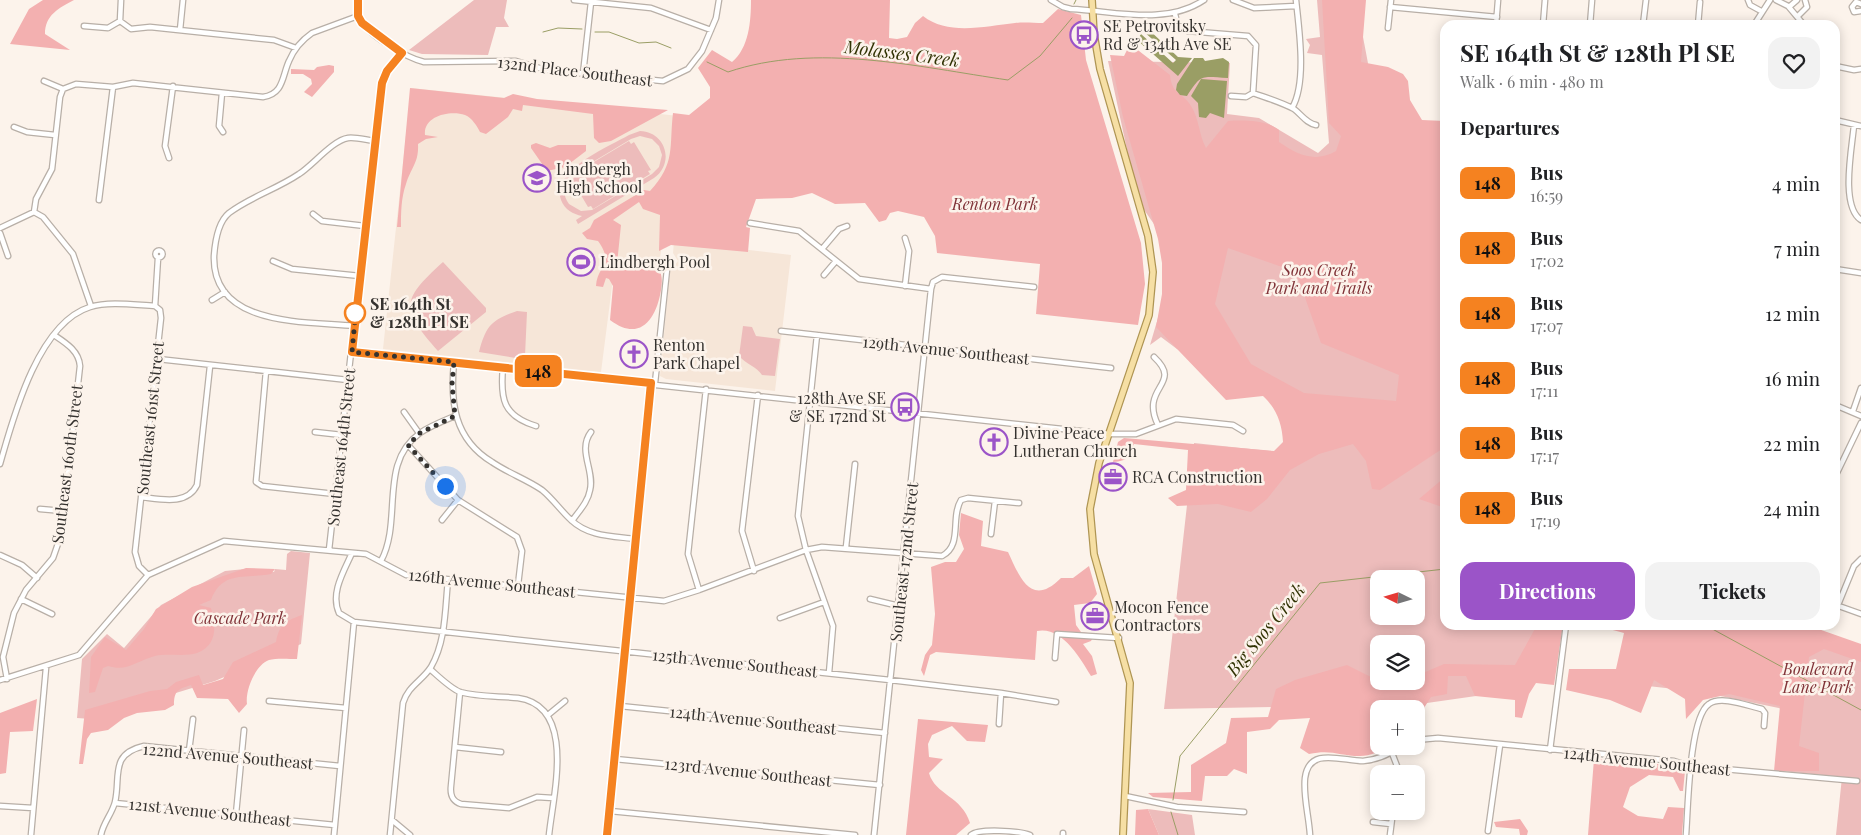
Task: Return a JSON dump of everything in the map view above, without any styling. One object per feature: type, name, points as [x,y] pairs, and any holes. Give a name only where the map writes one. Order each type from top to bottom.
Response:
[{"type":"main road","points":[[1092,0],[1100,69],[1148,236],[1153,272],[1149,315],[1095,477],[1089,521],[1094,554],[1119,638],[1130,690],[1123,835]]},
{"type":"street","points":[[120,21],[121,0]]},
{"type":"street","points":[[180,30],[183,0]]},
{"type":"street","points":[[44,81],[63,89],[76,84],[114,87],[133,83],[222,93],[271,96],[281,86],[296,48],[312,33],[358,16],[358,0]]},
{"type":"street","points":[[574,0],[651,8],[711,30],[716,18],[719,0]]},
{"type":"street","points":[[1051,0],[1063,8],[1158,15],[1175,14],[1204,0]]},
{"type":"street","points":[[1233,0],[1254,8],[1296,6]]},
{"type":"street","points":[[1292,108],[1297,99],[1301,47],[1296,0]]},
{"type":"street","points":[[1388,28],[1391,0]]},
{"type":"street","points":[[1497,20],[1498,0]]},
{"type":"street","points":[[1543,20],[1545,0]]},
{"type":"street","points":[[1590,20],[1592,0]]},
{"type":"street","points":[[1644,20],[1646,0]]},
{"type":"street","points":[[1748,0],[1750,5],[1762,11]]},
{"type":"street","points":[[1776,0],[1789,7],[1801,20]]},
{"type":"street","points":[[1789,7],[1797,0]]},
{"type":"street","points":[[1798,16],[1807,7],[1805,0]]},
{"type":"street","points":[[1698,20],[1700,1]]},
{"type":"street","points":[[1757,20],[1768,1]]},
{"type":"street","points":[[584,74],[591,2]]},
{"type":"street","points":[[1861,4],[1856,2],[1852,7],[1854,12],[1861,11]]},
{"type":"street","points":[[1390,6],[1497,17]]},
{"type":"street","points":[[1175,14],[1177,22],[1187,30],[1248,36],[1254,40],[1256,45],[1253,93]]},
{"type":"street","name":"132nd Place Southeast","points":[[358,16],[369,30],[402,53],[424,62],[516,61],[546,70],[654,81],[677,75],[696,60],[711,30]]},
{"type":"street","points":[[84,26],[108,28],[120,21]]},
{"type":"street","points":[[120,21],[131,29],[150,27],[274,40],[296,48]]},
{"type":"street","name":"Southeast 164th Street","points":[[329,550],[382,83],[387,71],[402,53]]},
{"type":"street","points":[[1840,67],[1854,70],[1861,69]]},
{"type":"street","points":[[169,158],[165,146],[172,86]]},
{"type":"street","points":[[99,200],[114,87]]},
{"type":"street","points":[[34,212],[36,199],[52,169],[55,135],[63,89]]},
{"type":"street","points":[[222,93],[219,123],[223,132]]},
{"type":"street","points":[[1232,96],[1246,97],[1253,93]]},
{"type":"street","points":[[1253,93],[1292,108],[1307,122],[1316,124]]},
{"type":"street","points":[[1840,121],[1861,126]]},
{"type":"street","points":[[1854,125],[1849,195],[1851,208],[1861,220]]},
{"type":"street","points":[[14,127],[27,132],[55,135]]},
{"type":"street","points":[[354,326],[261,316],[241,308],[224,292],[216,269],[214,256],[218,231],[229,213],[300,174],[342,140],[352,138],[375,141]]},
{"type":"street","points":[[0,228],[34,212]]},
{"type":"street","points":[[34,212],[43,217],[73,254],[91,306]]},
{"type":"street","points":[[313,214],[322,222],[365,226]]},
{"type":"street","points":[[750,223],[792,228],[799,231],[859,279],[931,289],[933,282],[942,277],[1034,287]]},
{"type":"street","points":[[822,249],[839,229],[847,226]]},
{"type":"street","points":[[0,233],[8,256]]},
{"type":"street","points":[[905,238],[909,251],[906,286]]},
{"type":"street","name":"Southeast 161st Street","points":[[148,576],[139,566],[135,552],[158,359],[161,318],[160,310],[155,306],[158,258]]},
{"type":"street","points":[[607,835],[636,539],[668,260]]},
{"type":"street","points":[[273,261],[292,270],[360,276]]},
{"type":"street","points":[[824,275],[836,261]]},
{"type":"street","points":[[1840,270],[1861,273]]},
{"type":"street","name":"Southeast 172nd Street","points":[[874,835],[920,413],[931,289]]},
{"type":"street","points":[[212,300],[224,292]]},
{"type":"street","points":[[0,464],[18,399],[29,375],[54,335],[65,322],[79,311],[91,306],[155,306]]},
{"type":"street","name":"129th Avenue Southeast","points":[[781,331],[1111,368]]},
{"type":"street","name":"Southeast 160th Street","points":[[7,679],[4,653],[10,625],[21,599],[53,558],[58,548],[64,511],[79,362],[70,346],[54,335]]},
{"type":"street","points":[[817,335],[798,516],[806,550],[834,631],[829,673]]},
{"type":"street","points":[[352,352],[653,383],[1109,434],[1136,434],[1176,419],[1233,425],[1243,431]]},
{"type":"street","points":[[1154,357],[1162,364],[1166,376],[1166,380],[1157,389],[1152,402],[1153,415],[1158,425]]},
{"type":"street","points":[[158,359],[348,380]]},
{"type":"street","points":[[454,362],[452,384],[455,416],[471,443],[483,456],[544,492],[572,521],[583,529],[598,535],[636,539]]},
{"type":"street","points":[[141,497],[175,500],[190,494],[197,485],[210,366]]},
{"type":"street","points":[[503,367],[501,390],[506,404],[518,419],[536,426]]},
{"type":"street","points":[[266,371],[256,482],[262,486],[335,494]]},
{"type":"street","points":[[1853,412],[1861,388]]},
{"type":"street","points":[[699,590],[688,554],[706,389]]},
{"type":"street","points":[[754,571],[742,531],[758,395]]},
{"type":"street","points":[[1840,407],[1861,416]]},
{"type":"street","points":[[404,412],[420,433]]},
{"type":"street","points":[[381,561],[389,545],[395,473],[408,445],[420,433],[455,416]]},
{"type":"street","points":[[1840,467],[1861,423]]},
{"type":"street","points":[[315,432],[342,435]]},
{"type":"street","points":[[572,521],[585,503],[591,489],[590,470],[585,446],[591,432]]},
{"type":"street","points":[[408,445],[458,500],[512,532],[519,540],[522,552],[518,585]]},
{"type":"street","points":[[846,547],[855,464]]},
{"type":"street","name":"126th Avenue Southeast","points":[[46,668],[79,656],[148,576],[224,540],[366,554],[406,575],[664,600],[754,571],[806,550],[822,547],[846,547],[936,557],[946,554],[954,543],[957,508],[961,500],[968,498],[995,501]]},
{"type":"street","points":[[442,520],[458,500]]},
{"type":"street","points":[[991,534],[995,501],[1019,503]]},
{"type":"street","points":[[40,509],[64,511]]},
{"type":"street","points":[[334,835],[354,622],[339,613],[335,599],[337,588],[352,553]]},
{"type":"street","points":[[0,555],[22,565],[37,578]]},
{"type":"street","points":[[1840,596],[1854,566],[1861,559]]},
{"type":"street","points":[[390,835],[403,703],[410,688],[430,669],[437,655],[443,632],[448,580]]},
{"type":"street","points":[[21,599],[52,614]]},
{"type":"street","points":[[870,600],[899,606]]},
{"type":"street","points":[[780,618],[824,602]]},
{"type":"street","points":[[1840,606],[1861,614]]},
{"type":"street","name":"125th Avenue Southeast","points":[[354,622],[829,673],[1001,693],[1056,702]]},
{"type":"street","points":[[1550,750],[1565,630]]},
{"type":"street","points":[[1055,658],[1058,634],[1119,638]]},
{"type":"street","points":[[0,680],[46,668],[31,835]]},
{"type":"street","points":[[430,669],[460,692],[521,698],[534,703],[548,715],[557,741],[549,835]]},
{"type":"street","points":[[460,692],[451,796],[455,801],[461,804],[495,808],[517,806],[537,797],[553,798]]},
{"type":"street","points":[[999,724],[1001,693]]},
{"type":"street","points":[[269,701],[346,708]]},
{"type":"street","points":[[548,715],[566,701]]},
{"type":"street","points":[[1686,835],[1690,766],[1698,721],[1703,710],[1708,704],[1721,701],[1762,708],[1765,713],[1764,726]]},
{"type":"street","name":"124th Avenue Southeast","points":[[620,706],[885,733]]},
{"type":"street","points":[[189,751],[193,719]]},
{"type":"street","points":[[236,814],[244,730]]},
{"type":"street","name":"124th Avenue Southeast","points":[[1425,739],[1438,738],[1500,744],[1674,761],[1690,766],[1857,781]]},
{"type":"street","points":[[1488,832],[1500,744]]},
{"type":"street","name":"122nd Avenue Southeast","points":[[115,803],[118,766],[134,748],[144,746],[340,766]]},
{"type":"street","points":[[455,747],[501,752]]},
{"type":"street","points":[[1310,835],[1306,777],[1313,762],[1324,757],[1362,761],[1384,755]]},
{"type":"street","name":"123rd Avenue Southeast","points":[[615,759],[880,785]]},
{"type":"street","points":[[1125,796],[1177,807],[1244,812]]},
{"type":"street","points":[[101,835],[115,803]]},
{"type":"street","name":"121st Avenue Southeast","points":[[115,803],[335,825]]},
{"type":"street","points":[[0,806],[33,808]]},
{"type":"street","points":[[610,811],[854,835]]},
{"type":"street","points":[[392,820],[410,835]]},
{"type":"street","points":[[1390,835],[1392,820]]},
{"type":"street","points":[[1372,822],[1391,824]]},
{"type":"street","points":[[971,835],[974,832],[984,831],[1030,835]]},
{"type":"shaded area","points":[[1147,28],[1178,57],[1192,58],[1178,76],[1137,40],[1141,34],[1173,63],[1176,60],[1143,31]]},
{"type":"shaded area","points":[[1194,58],[1203,58],[1205,61],[1223,58],[1229,62],[1228,78],[1203,78],[1196,83],[1187,96],[1180,95],[1176,90],[1177,84]]},
{"type":"shaded area","points":[[1201,79],[1227,81],[1224,118],[1210,113],[1206,118],[1199,117],[1198,103],[1191,96]]},
{"type":"shaded area","name":"Lindbergh High School","points":[[411,88],[679,116],[659,266],[615,263],[601,372],[383,349]]},
{"type":"shaded area","points":[[674,241],[791,255],[775,391],[666,379],[660,376],[670,271],[678,261],[673,253]]},
{"type":"green space","points":[[43,0],[74,0],[58,9],[50,17],[45,34],[70,50],[10,44],[29,9]]},
{"type":"green space","points":[[474,0],[507,0],[504,18],[509,27],[496,27],[488,55],[422,54],[409,50]]},
{"type":"green space","name":"Renton Park","points":[[751,0],[890,0],[889,38],[897,39],[907,37],[915,23],[923,16],[944,26],[968,28],[1018,23],[1043,23],[1058,9],[1081,15],[1086,60],[1141,243],[1145,284],[1138,325],[1036,314],[1040,264],[937,253],[935,236],[924,217],[898,211],[890,213],[886,220],[879,222],[865,203],[835,204],[812,193],[792,198],[756,199],[746,227],[750,228],[748,252],[671,245],[659,251],[660,215],[643,209],[639,202],[613,220],[621,225],[617,264],[658,268],[661,273],[662,282],[659,301],[650,319],[638,328],[630,329],[610,320],[613,286],[609,279],[606,278],[603,287],[596,286],[597,279],[604,265],[605,255],[598,241],[587,239],[582,233],[590,228],[594,220],[644,190],[650,191],[658,181],[668,163],[670,154],[673,113],[689,115],[710,98],[710,87],[698,68],[712,50],[732,62],[738,56],[748,34]]},
{"type":"green space","name":"Soos Creek Park and Trails","points":[[1317,0],[1356,0],[1378,116],[1440,145],[1440,630],[1551,630],[1518,690],[1425,703],[1425,700],[1370,700],[1370,705],[1164,709],[1194,443],[1280,452],[1287,445],[1283,405],[1177,349],[1161,337],[1150,345],[1163,301],[1164,259],[1156,227],[1138,201],[1108,61],[1230,63],[1227,114],[1259,118],[1318,153],[1329,143],[1322,55],[1307,53],[1310,45],[1306,39],[1320,37]]},
{"type":"green space","points":[[1322,0],[1366,0],[1361,62],[1388,67],[1403,74],[1408,81],[1410,100],[1422,120],[1440,121],[1440,450],[1380,490],[1372,489],[1366,461],[1353,444],[1319,454],[1290,470],[1267,499],[1251,512],[1218,504],[1177,506],[1168,498],[1186,490],[1188,450],[1134,444],[1128,458],[1113,462],[1118,442],[1124,438],[1274,451],[1283,442],[1282,435],[1280,423],[1275,412],[1263,396],[1226,400],[1156,327],[1162,294],[1162,263],[1158,239],[1123,117],[1110,55],[1124,56],[1130,44],[1170,75],[1175,90],[1188,102],[1194,111],[1206,148],[1228,121],[1268,124],[1279,130],[1279,142],[1300,154],[1314,157],[1328,155],[1336,151],[1341,136],[1329,123]],"holes":[[[1228,248],[1296,272],[1321,343],[1399,375],[1396,401],[1304,393],[1251,364],[1215,304]]]},
{"type":"green space","points":[[334,66],[334,72],[312,97],[304,92],[312,84],[311,79],[303,74],[291,74],[291,69],[314,70],[317,67]]},
{"type":"green space","points":[[410,88],[504,98],[513,94],[537,99],[668,110],[611,141],[599,143],[594,138],[593,114],[523,105],[522,111],[513,109],[508,117],[486,134],[480,132],[468,116],[452,113],[439,116],[428,123],[425,135],[438,137],[426,139],[418,144],[416,161],[403,195],[401,227],[397,227]]},
{"type":"green space","points":[[640,131],[649,133],[661,142],[665,149],[666,157],[660,172],[654,178],[578,224],[576,220],[582,216],[570,211],[561,200],[560,189],[564,179],[583,161],[629,135]],"holes":[[[640,136],[652,139],[659,146],[662,155],[659,167],[652,174],[592,210],[581,211],[569,204],[564,190],[566,182],[571,175],[631,139]]]},
{"type":"green space","points":[[629,141],[631,144],[634,142],[651,170],[648,171],[650,174],[593,209],[591,206],[588,207],[572,180],[574,178],[572,175]]},
{"type":"green space","points":[[536,143],[550,148],[558,145],[586,145],[586,151],[565,167],[547,171],[531,148],[531,145]]},
{"type":"green space","points":[[443,262],[486,308],[486,312],[438,351],[417,324],[412,314],[411,305],[413,296],[419,286]]},
{"type":"green space","points":[[517,311],[527,312],[525,356],[522,359],[479,352],[484,336],[491,325],[495,321]]},
{"type":"green space","points":[[743,326],[752,327],[756,336],[780,339],[775,376],[762,375],[739,356]]},
{"type":"green space","points":[[1440,481],[1440,506],[1419,499]]},
{"type":"green space","points":[[961,513],[983,521],[981,546],[1008,552],[1022,580],[1034,590],[1051,587],[1061,578],[1073,578],[1089,566],[1097,594],[1090,603],[1074,605],[1076,625],[1081,632],[1095,634],[1091,641],[1083,644],[1092,656],[1097,674],[1091,676],[1076,653],[1062,638],[1054,633],[1037,631],[1035,660],[936,652],[930,655],[924,676],[921,670],[925,655],[932,645],[935,614],[931,567],[945,562],[956,562],[964,549],[959,535]]},
{"type":"green space","name":"Cascade Park","points":[[291,551],[310,553],[301,644],[215,681],[91,719],[77,718],[82,659],[107,634],[124,648],[161,605],[225,571],[245,569],[274,572],[275,569],[286,570],[287,554]]},
{"type":"green space","points":[[246,568],[275,569],[271,574],[228,580],[216,590],[211,600],[199,605],[211,608],[214,621],[212,640],[204,649],[193,654],[155,656],[127,667],[108,666],[103,668],[95,692],[89,693],[91,657],[105,637],[126,650],[144,629],[156,609],[192,587]]},
{"type":"green space","points":[[302,615],[297,659],[269,660],[259,667],[249,686],[247,704],[239,713],[228,699],[197,698],[191,685],[178,691],[174,705],[165,710],[137,713],[124,718],[108,730],[91,733],[87,739],[83,764],[79,764],[85,710],[150,691],[167,689],[176,682],[199,675],[203,685],[223,679],[233,662],[276,642],[279,631],[284,624]]},
{"type":"green space","points":[[1534,630],[1562,630],[1554,685],[1536,683],[1529,694],[1522,718],[1515,717],[1515,700],[1475,696],[1466,676],[1448,676],[1447,694],[1431,697],[1425,706],[1425,700],[1370,700],[1370,754],[1360,756],[1330,752],[1309,754],[1300,748],[1310,718],[1279,720],[1270,729],[1247,732],[1247,774],[1234,769],[1227,776],[1205,776],[1202,801],[1153,797],[1148,793],[1191,792],[1191,765],[1226,743],[1231,718],[1268,717],[1276,689],[1295,680],[1347,665],[1370,676],[1370,690],[1425,690],[1425,672],[1444,664],[1515,665]]},
{"type":"green space","points":[[1613,630],[1821,630],[1861,644],[1861,662],[1824,649],[1809,657],[1799,746],[1819,753],[1819,771],[1774,771],[1780,706],[1729,694],[1703,700],[1686,719],[1685,699],[1654,680],[1641,713],[1610,700],[1566,690],[1569,669],[1616,669],[1624,633]]},
{"type":"green space","name":"Boulevard Lane Park","points":[[1646,630],[1692,630],[1861,649],[1861,835],[1836,835],[1842,777],[1781,771],[1788,710],[1701,692],[1639,685]]},
{"type":"green space","points":[[37,699],[33,731],[10,732],[6,773],[0,774],[0,713]]},
{"type":"green space","points":[[918,719],[988,725],[985,742],[967,741],[952,726],[932,735],[928,744],[929,757],[943,759],[929,773],[932,780],[961,807],[970,823],[956,835],[906,835]]},
{"type":"green space","points":[[1594,759],[1671,765],[1685,771],[1683,791],[1680,791],[1673,777],[1649,775],[1630,787],[1623,807],[1638,816],[1663,819],[1668,807],[1684,808],[1682,835],[1588,835]]},
{"type":"green space","points":[[1148,809],[1192,815],[1195,835],[1159,835]]},
{"type":"green space","points":[[1148,809],[1159,835],[1135,835],[1136,810]]},
{"type":"green space","points":[[1520,819],[1528,831],[1527,835],[1520,835],[1519,829],[1496,827],[1494,822]]},
{"type":"waterway","name":"Molasses Creek","points":[[1074,4],[1076,0]]},
{"type":"waterway","name":"Molasses Creek","points":[[707,62],[728,72],[762,63],[796,59],[832,58],[867,60],[1008,80],[1040,56],[1072,18]]},
{"type":"waterway","name":"Molasses Creek","points":[[543,32],[558,28],[582,29]]},
{"type":"waterway","name":"Molasses Creek","points":[[595,32],[609,32],[639,43],[656,42],[671,48]]},
{"type":"waterway","name":"Big Soos Creek","points":[[1173,800],[1180,756],[1320,583],[1440,570]]},
{"type":"waterway","name":"Big Soos Creek","points":[[1714,630],[1861,710]]},
{"type":"waterway","name":"Big Soos Creek","points":[[1171,812],[1178,835]]},
{"type":"bus line","name":"148","points":[[358,0],[358,16],[362,23],[402,53],[387,71],[382,83],[352,352],[651,383],[607,835]]},
{"type":"place","name":"SE Petrovitsky Rd & 134th Ave SE","points":[[1084,35]]},
{"type":"place","name":"Lindbergh High School","points":[[537,178]]},
{"type":"place","name":"Lindbergh Pool","points":[[581,262]]},
{"type":"place","name":"SE 164th St & 128th Pl SE","points":[[355,313]]},
{"type":"place","name":"Renton Park Chapel","points":[[634,354]]},
{"type":"place","name":"128th Ave SE & SE 172nd St","points":[[905,407]]},
{"type":"place","name":"Divine Peace Lutheran Church","points":[[994,442]]},
{"type":"place","name":"RCA Construction","points":[[1113,477]]},
{"type":"place","name":"Mocon Fence Contractors","points":[[1095,616]]},
{"type":"route","points":[[355,313],[356,309],[352,352],[454,362],[452,401],[455,416],[420,433],[408,445],[445,486]]}]
